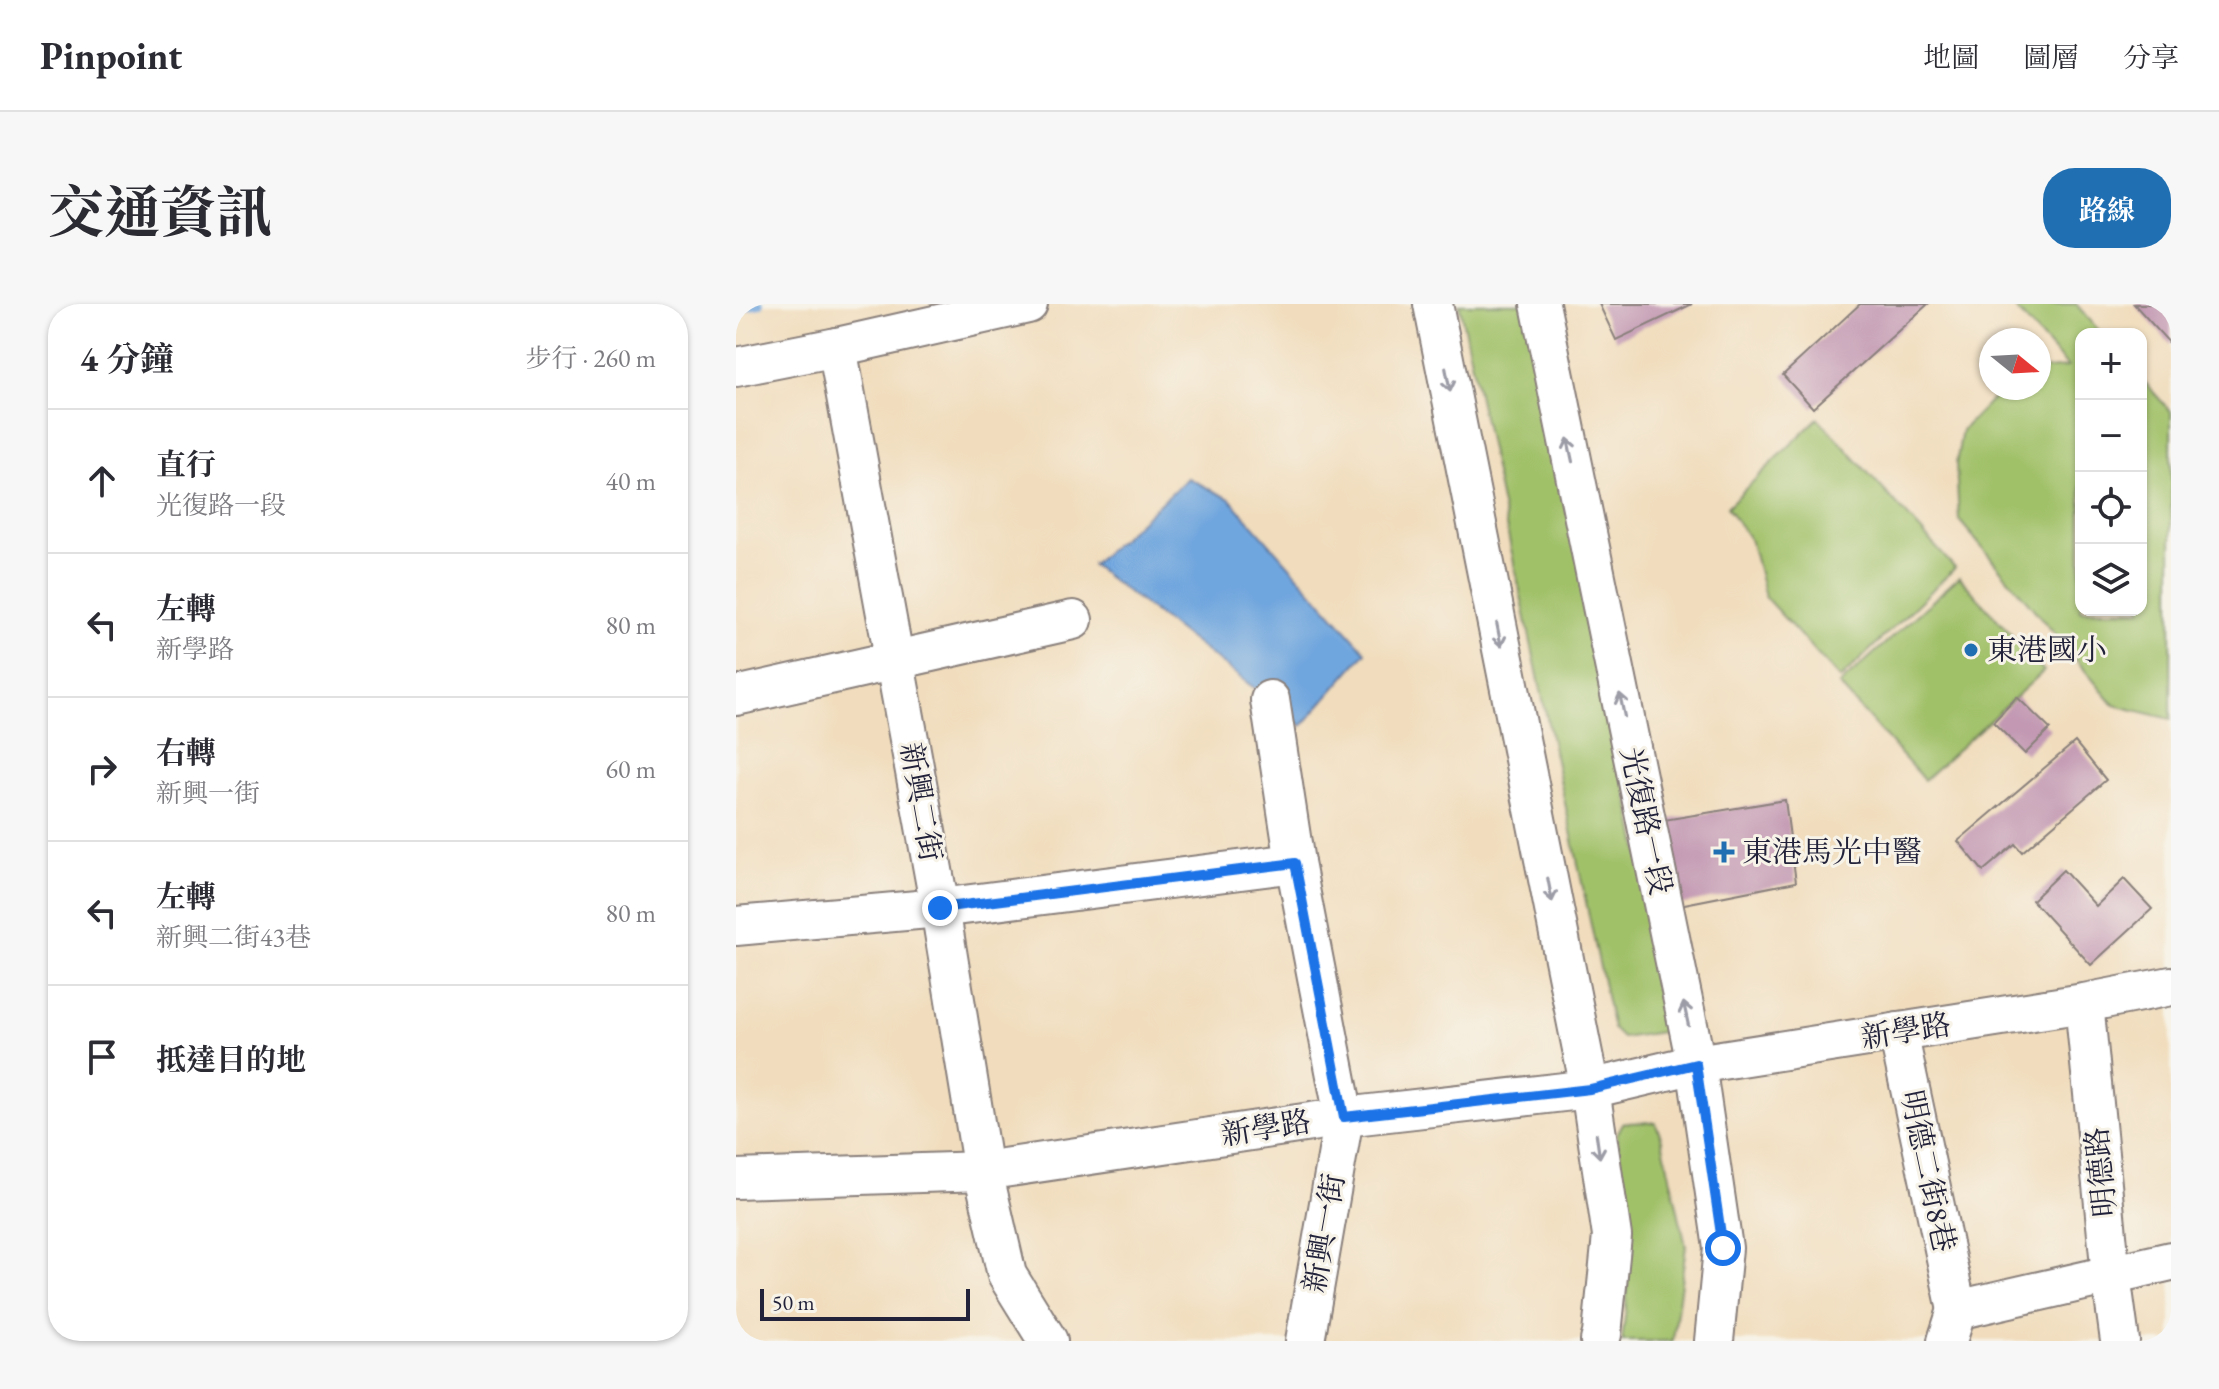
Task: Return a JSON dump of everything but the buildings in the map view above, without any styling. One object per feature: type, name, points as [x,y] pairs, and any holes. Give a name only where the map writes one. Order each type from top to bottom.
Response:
[{"type":"street","points":[[736,367],[837,347],[937,313],[1028,304]]},
{"type":"street","points":[[1433,304],[1590,1089],[1612,1236],[1600,1341]]},
{"type":"street","name":"光復路一段","points":[[1540,304],[1696,1064],[1723,1248],[1714,1341]]},
{"type":"street","name":"新興二街","points":[[837,347],[940,908],[983,1171],[1007,1275],[1048,1341]]},
{"type":"street","points":[[736,696],[1073,620]]},
{"type":"street","name":"新興一街","points":[[1270,700],[1295,863],[1344,1117],[1305,1341]]},
{"type":"street","points":[[736,926],[940,908],[1295,863]]},
{"type":"street","name":"新學路","points":[[736,1179],[983,1171],[1344,1117],[1590,1089],[1696,1064],[2084,1003],[2171,986]]},
{"type":"street","name":"明德路","points":[[2084,1003],[2120,1341]]},
{"type":"street","name":"明德二街8巷","points":[[1898,1032],[1952,1326]]},
{"type":"street","points":[[1952,1326],[2111,1275],[2171,1261]]},
{"type":"green space","points":[[1459,304],[1531,304],[1672,1019],[1668,1031],[1622,1038],[1613,1029]]},
{"type":"green space","points":[[2011,304],[2076,304],[2097,328],[2075,328],[2075,616],[2147,616],[2147,385],[2171,412],[2171,719],[2114,705],[1959,520],[1956,464],[1962,430],[1991,400],[2051,400],[2051,369],[2068,367],[2051,348],[2051,328],[2033,328]]},
{"type":"green space","points":[[1818,418],[1955,568],[1840,679],[1765,597],[1751,542],[1727,507]]},
{"type":"green space","points":[[1959,577],[2044,671],[1924,780],[1839,685]]},
{"type":"green space","points":[[1655,1122],[1661,1136],[1686,1246],[1673,1341],[1622,1341],[1629,1252],[1617,1134],[1623,1123]]},
{"type":"water","points":[[1188,478],[1230,499],[1366,652],[1302,726],[1092,565]]},
{"type":"waterway","points":[[736,309],[760,304]]},
{"type":"place","name":"東港國小","points":[[1971,650]]},
{"type":"place","name":"東港馬光中醫","points":[[1724,852]]},
{"type":"route","points":[[940,908],[1295,863],[1344,1117],[1590,1089],[1696,1064],[1723,1248]]}]
